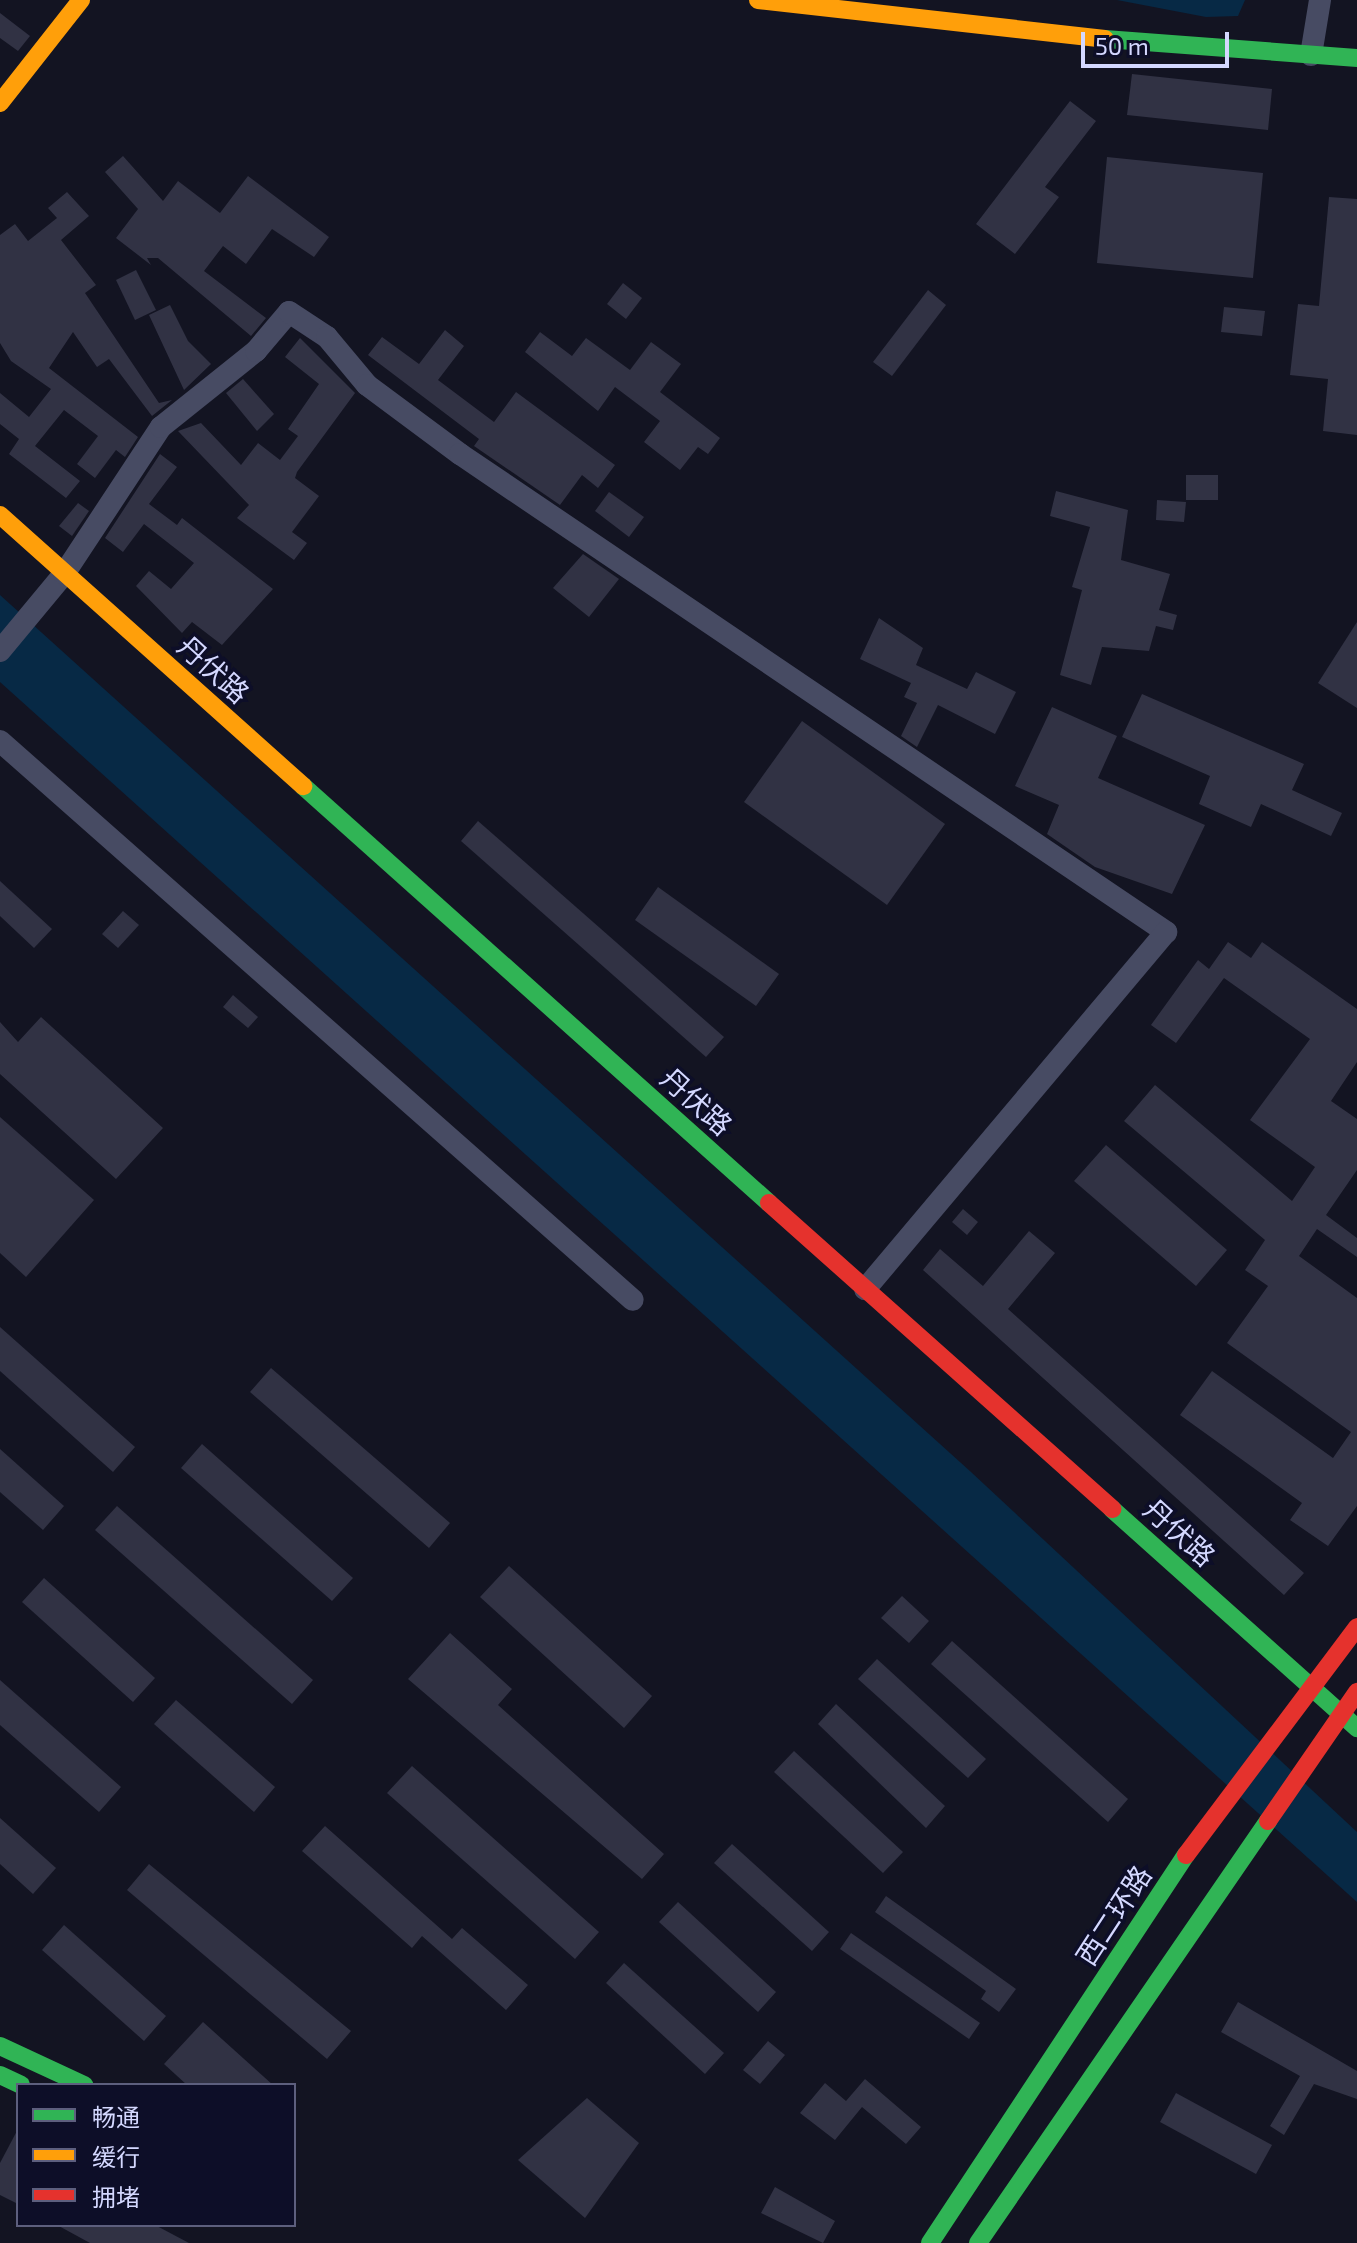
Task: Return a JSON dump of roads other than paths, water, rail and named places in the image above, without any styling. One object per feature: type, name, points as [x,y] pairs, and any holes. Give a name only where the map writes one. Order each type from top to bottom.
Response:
[{"type":"main road","points":[[0,103],[81,0]]},
{"type":"main road","points":[[758,0],[1253,55],[1357,58]]},
{"type":"main road","name":"丹伏路","points":[[0,515],[1357,1728]]},
{"type":"main road","name":"西二环路","points":[[930,2243],[1200,1833],[1314,1689],[1357,1627]]},
{"type":"main road","points":[[978,2243],[1237,1857],[1357,1692]]},
{"type":"main road","points":[[0,2046],[80,2083]]},
{"type":"street","points":[[1311,55],[1320,0]]},
{"type":"street","points":[[0,651],[64,574],[161,427],[256,351],[289,312],[327,337],[367,385],[460,454],[1166,932],[865,1289]]},
{"type":"street","points":[[0,741],[633,1300]]},
{"type":"water","points":[[1117,0],[1245,0],[1238,16],[1206,17]]},
{"type":"water","points":[[0,595],[971,1472],[1357,1832],[1357,1902],[0,682]]}]
